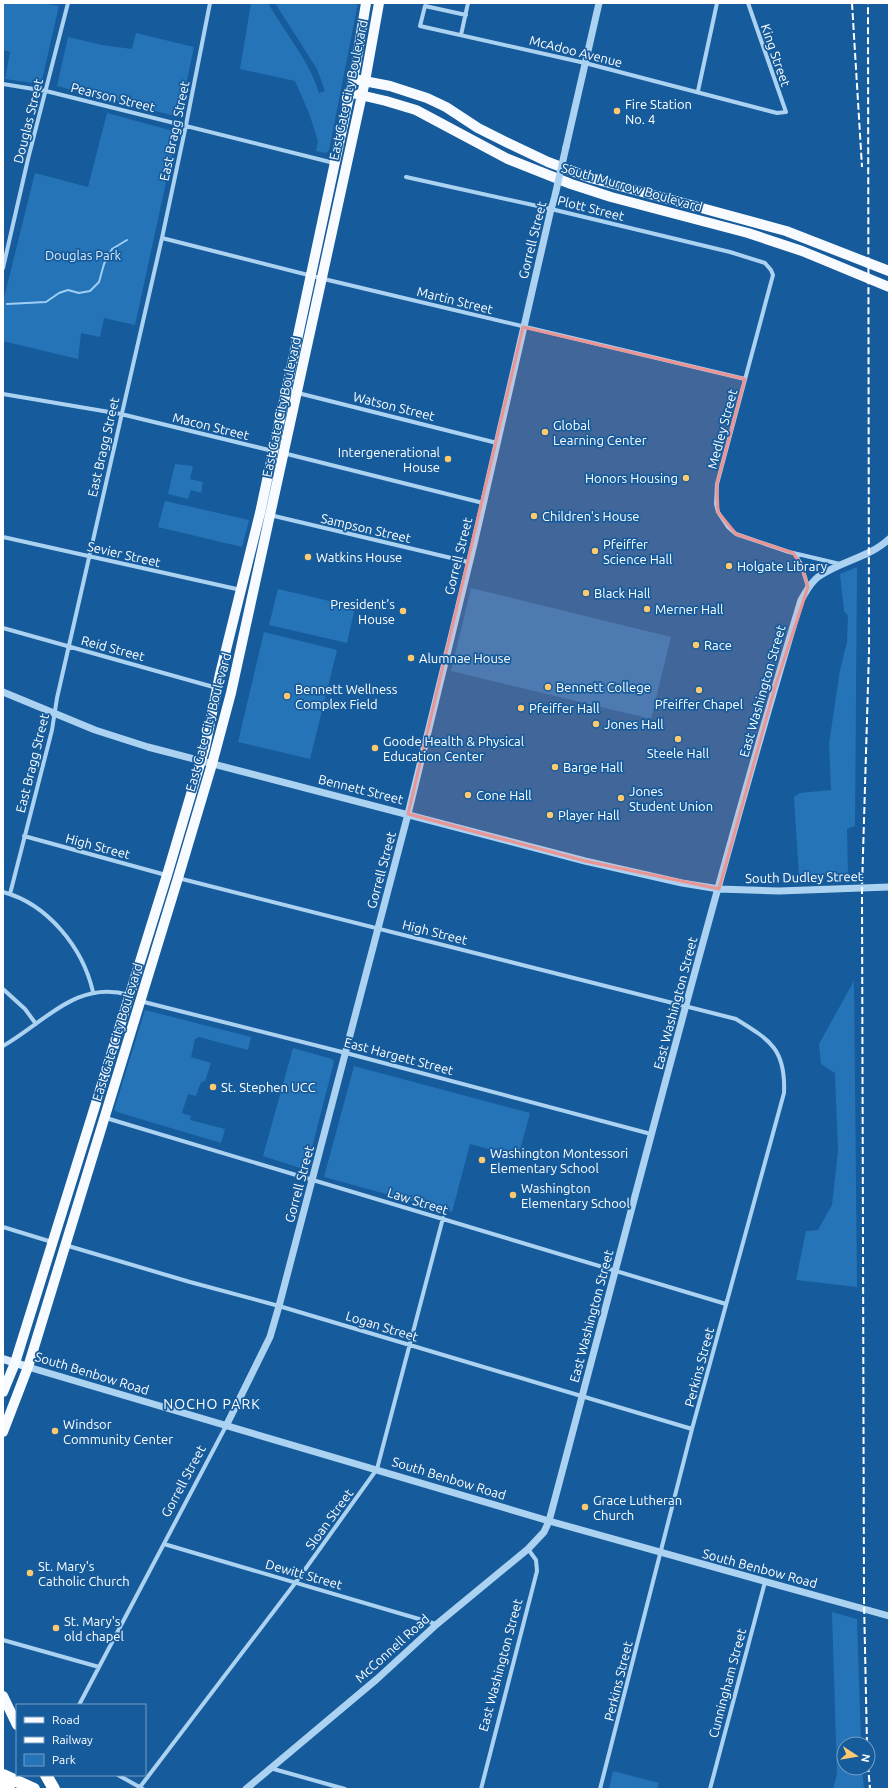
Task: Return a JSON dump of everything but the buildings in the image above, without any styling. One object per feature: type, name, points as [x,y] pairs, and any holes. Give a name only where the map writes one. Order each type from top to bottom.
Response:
[{"type":"highway","points":[[3,1786],[9,1781],[23,1779],[28,1776]]},
{"type":"highway","points":[[47,1776],[54,1789]]},
{"type":"highway","points":[[9,1781],[34,1789]]},
{"type":"main road","name":"East Gate City Boulevard","points":[[3,1392],[15,1363],[167,875],[201,760],[260,513],[353,79],[366,3]]},
{"type":"main road","name":"East Gate City Boulevard","points":[[3,1432],[28,1367],[64,1245],[178,878],[212,764],[231,693],[362,95],[379,3]]},
{"type":"main road","name":"South Murrow Boulevard","points":[[353,79],[413,92],[427,98],[508,143],[548,162],[585,176],[786,231],[889,271]]},
{"type":"main road","name":"South Murrow Boulevard","points":[[350,92],[416,110],[486,148],[554,178],[611,197],[769,240],[815,256],[889,287]]},
{"type":"main road","name":"South Benbow Road","points":[[3,1359],[28,1367]]},
{"type":"main road","points":[[3,1696],[16,1722]]},
{"type":"street","name":"Douglas Street","points":[[3,268],[5,250],[68,3]]},
{"type":"street","name":"East Bragg Street","points":[[10,894],[52,730],[54,714],[88,557],[162,238],[210,3]]},
{"type":"street","points":[[461,35],[468,3]]},
{"type":"street","name":"Gorrell Street","points":[[80,1704],[226,1426],[270,1337],[313,1180],[408,814],[483,503],[599,3]]},
{"type":"street","points":[[698,91],[718,3]]},
{"type":"street","name":"King Street","points":[[748,3],[786,112]]},
{"type":"street","name":"McAdoo Avenue","points":[[466,15],[424,6],[420,26],[585,63],[698,91],[777,113],[786,112]]},
{"type":"street","name":"Pearson Street","points":[[3,84],[46,91],[335,163]]},
{"type":"street","name":"Plott Street","points":[[406,178],[551,209],[730,252],[761,261],[769,266]]},
{"type":"street","name":"Martin Street","points":[[162,238],[311,276],[745,379]]},
{"type":"street","name":"Medley Street","points":[[769,266],[773,275],[717,484],[716,504],[718,512],[728,527],[736,534],[794,553],[842,565]]},
{"type":"street","name":"Watson Street","points":[[286,390],[497,443]]},
{"type":"street","name":"Macon Street","points":[[3,394],[121,414],[483,503]]},
{"type":"street","name":"Sampson Street","points":[[260,513],[468,562]]},
{"type":"street","name":"Sevier Street","points":[[3,537],[241,590]]},
{"type":"street","name":"East Washington Street","points":[[549,1521],[651,1134],[718,889],[801,600],[808,587],[818,577],[874,551],[889,538]]},
{"type":"street","points":[[794,553],[801,564],[808,587]]},
{"type":"street","name":"Reid Street","points":[[3,628],[217,688]]},
{"type":"street","name":"Bennett Street","points":[[3,692],[54,714],[123,739],[212,764],[585,861],[682,883],[718,889]]},
{"type":"street","name":"High Street","points":[[24,836],[167,875]]},
{"type":"street","name":"High Street","points":[[178,878],[686,1007]]},
{"type":"street","name":"South Dudley Street","points":[[718,889],[779,891],[889,887]]},
{"type":"street","points":[[3,892],[39,909],[52,921],[68,939],[87,971],[93,992]]},
{"type":"street","points":[[3,990],[24,1009],[36,1024]]},
{"type":"street","points":[[3,1046],[74,999],[93,992],[112,991],[129,995]]},
{"type":"street","name":"East Hargett Street","points":[[140,1001],[346,1053],[651,1134]]},
{"type":"street","name":"Perkins Street","points":[[600,1789],[692,1429],[784,1093],[785,1076],[782,1063],[765,1037],[736,1019],[686,1007]]},
{"type":"street","name":"Law Street","points":[[104,1117],[443,1218],[615,1272],[726,1304]]},
{"type":"street","name":"Sloan Street","points":[[142,1788],[296,1582],[377,1469],[443,1218]]},
{"type":"street","points":[[3,1227],[52,1242]]},
{"type":"street","name":"Logan Street","points":[[64,1245],[190,1282],[279,1306],[692,1429]]},
{"type":"street","name":"South Benbow Road","points":[[28,1367],[549,1521],[889,1616]]},
{"type":"street","name":"McConnell Road","points":[[246,1789],[377,1679],[437,1624],[528,1549],[544,1532],[549,1521]]},
{"type":"street","name":"Dewitt Street","points":[[164,1544],[437,1624]]},
{"type":"street","name":"East Washington Street","points":[[481,1789],[537,1571],[536,1560],[528,1549]]},
{"type":"street","name":"Cunningham Street","points":[[710,1789],[765,1582]]},
{"type":"street","points":[[3,1640],[99,1667]]},
{"type":"street","points":[[270,1768],[345,1789]]},
{"type":"street","points":[[120,1776],[142,1788]]},
{"type":"highlighted area","points":[[523,327],[745,379],[717,484],[718,512],[736,534],[793,553],[801,564],[808,587],[776,684],[719,889],[585,861],[408,814]]},
{"type":"green space","points":[[3,3],[42,3],[59,6],[41,84],[5,79],[10,52],[3,50]]},
{"type":"green space","points":[[251,3],[268,3],[303,58],[315,81],[319,93],[325,91],[317,69],[275,3],[358,3],[329,150],[326,153],[316,151],[318,141],[309,113],[295,81],[240,69]]},
{"type":"green space","points":[[136,33],[194,47],[179,117],[57,86],[68,37],[102,45],[132,49]]},
{"type":"green space","name":"Douglas Park","points":[[107,113],[177,132],[135,325],[104,318],[100,337],[81,333],[78,359],[3,341],[3,302],[35,173],[88,187]]},
{"type":"green space","points":[[175,464],[193,466],[190,479],[203,482],[201,493],[191,490],[188,499],[168,494]]},
{"type":"green space","points":[[165,501],[249,520],[242,547],[158,527]]},
{"type":"green space","points":[[857,567],[855,826],[847,829],[848,876],[799,877],[794,797],[800,793],[831,790],[829,744],[840,670],[847,642],[848,616],[844,611],[840,574]]},
{"type":"green space","points":[[471,588],[671,637],[651,719],[451,671]]},
{"type":"green space","points":[[278,589],[355,607],[347,643],[269,625]]},
{"type":"green space","name":"Bennett Wellness Complex Field","points":[[264,632],[337,650],[310,759],[238,742]]},
{"type":"green space","points":[[854,981],[857,1287],[796,1280],[806,1231],[818,1230],[832,1205],[838,1151],[835,1073],[821,1064],[819,1044]]},
{"type":"green space","points":[[145,1010],[251,1037],[248,1050],[199,1037],[195,1039],[191,1057],[211,1063],[205,1081],[201,1082],[196,1096],[188,1094],[182,1113],[191,1116],[190,1120],[225,1129],[221,1143],[114,1110]]},
{"type":"green space","points":[[293,1048],[332,1059],[334,1062],[307,1167],[303,1169],[263,1156]]},
{"type":"green space","points":[[354,1066],[530,1113],[518,1157],[470,1144],[452,1212],[324,1177]]},
{"type":"green space","points":[[832,1612],[857,1619],[861,1736],[836,1736],[836,1742]]},
{"type":"green space","points":[[613,1771],[659,1783],[657,1789],[609,1789]]},
{"type":"green space","points":[[836,1776],[863,1776],[864,1789],[833,1789]]},
{"type":"waterway","points":[[7,304],[46,302],[59,293],[68,290],[79,293],[90,291],[99,282],[104,264],[112,249],[127,240]]},
{"type":"railway","points":[[852,3],[862,167]]},
{"type":"railway","points":[[867,1736],[864,1601],[862,888],[869,652],[868,3]]},
{"type":"railway","points":[[869,1776],[870,1789]]},
{"type":"place","name":"Fire Station No. 4","points":[[617,111]]},
{"type":"place","name":"Global Learning Center","points":[[545,432]]},
{"type":"place","name":"Intergenerational House","points":[[448,459]]},
{"type":"place","name":"Honors Housing","points":[[686,478]]},
{"type":"place","name":"Children's House","points":[[534,516]]},
{"type":"place","name":"Pfeiffer Science Hall","points":[[595,551]]},
{"type":"place","name":"Watkins House","points":[[308,557]]},
{"type":"place","name":"Holgate Library","points":[[729,566]]},
{"type":"place","name":"Black Hall","points":[[586,593]]},
{"type":"place","name":"Merner Hall","points":[[647,609]]},
{"type":"place","name":"President's House","points":[[403,611]]},
{"type":"place","name":"Race","points":[[696,645]]},
{"type":"place","name":"Alumnae House","points":[[411,658]]},
{"type":"place","name":"Bennett College","points":[[548,687]]},
{"type":"place","name":"Pfeiffer Chapel","points":[[699,690]]},
{"type":"place","name":"Bennett Wellness Complex Field","points":[[287,696]]},
{"type":"place","name":"Pfeiffer Hall","points":[[521,708]]},
{"type":"place","name":"Jones Hall","points":[[596,724]]},
{"type":"place","name":"Steele Hall","points":[[678,739]]},
{"type":"place","name":"Goode Health & Physical Education Center","points":[[375,748]]},
{"type":"place","name":"Barge Hall","points":[[555,767]]},
{"type":"place","name":"Cone Hall","points":[[468,795]]},
{"type":"place","name":"Jones Student Union","points":[[621,798]]},
{"type":"place","name":"Player Hall","points":[[550,815]]},
{"type":"place","name":"St. Stephen UCC","points":[[213,1087]]},
{"type":"place","name":"Washington Montessori Elementary School","points":[[482,1160]]},
{"type":"place","name":"Washington Elementary School","points":[[513,1195]]},
{"type":"place","name":"Windsor Community Center","points":[[55,1431]]},
{"type":"place","name":"Grace Lutheran Church","points":[[585,1507]]},
{"type":"place","name":"St. Mary's Catholic Church","points":[[30,1573]]},
{"type":"place","name":"St. Mary's old chapel","points":[[56,1628]]},
{"type":"district","name":"NOCHO PARK","points":[[212,1404]]}]
